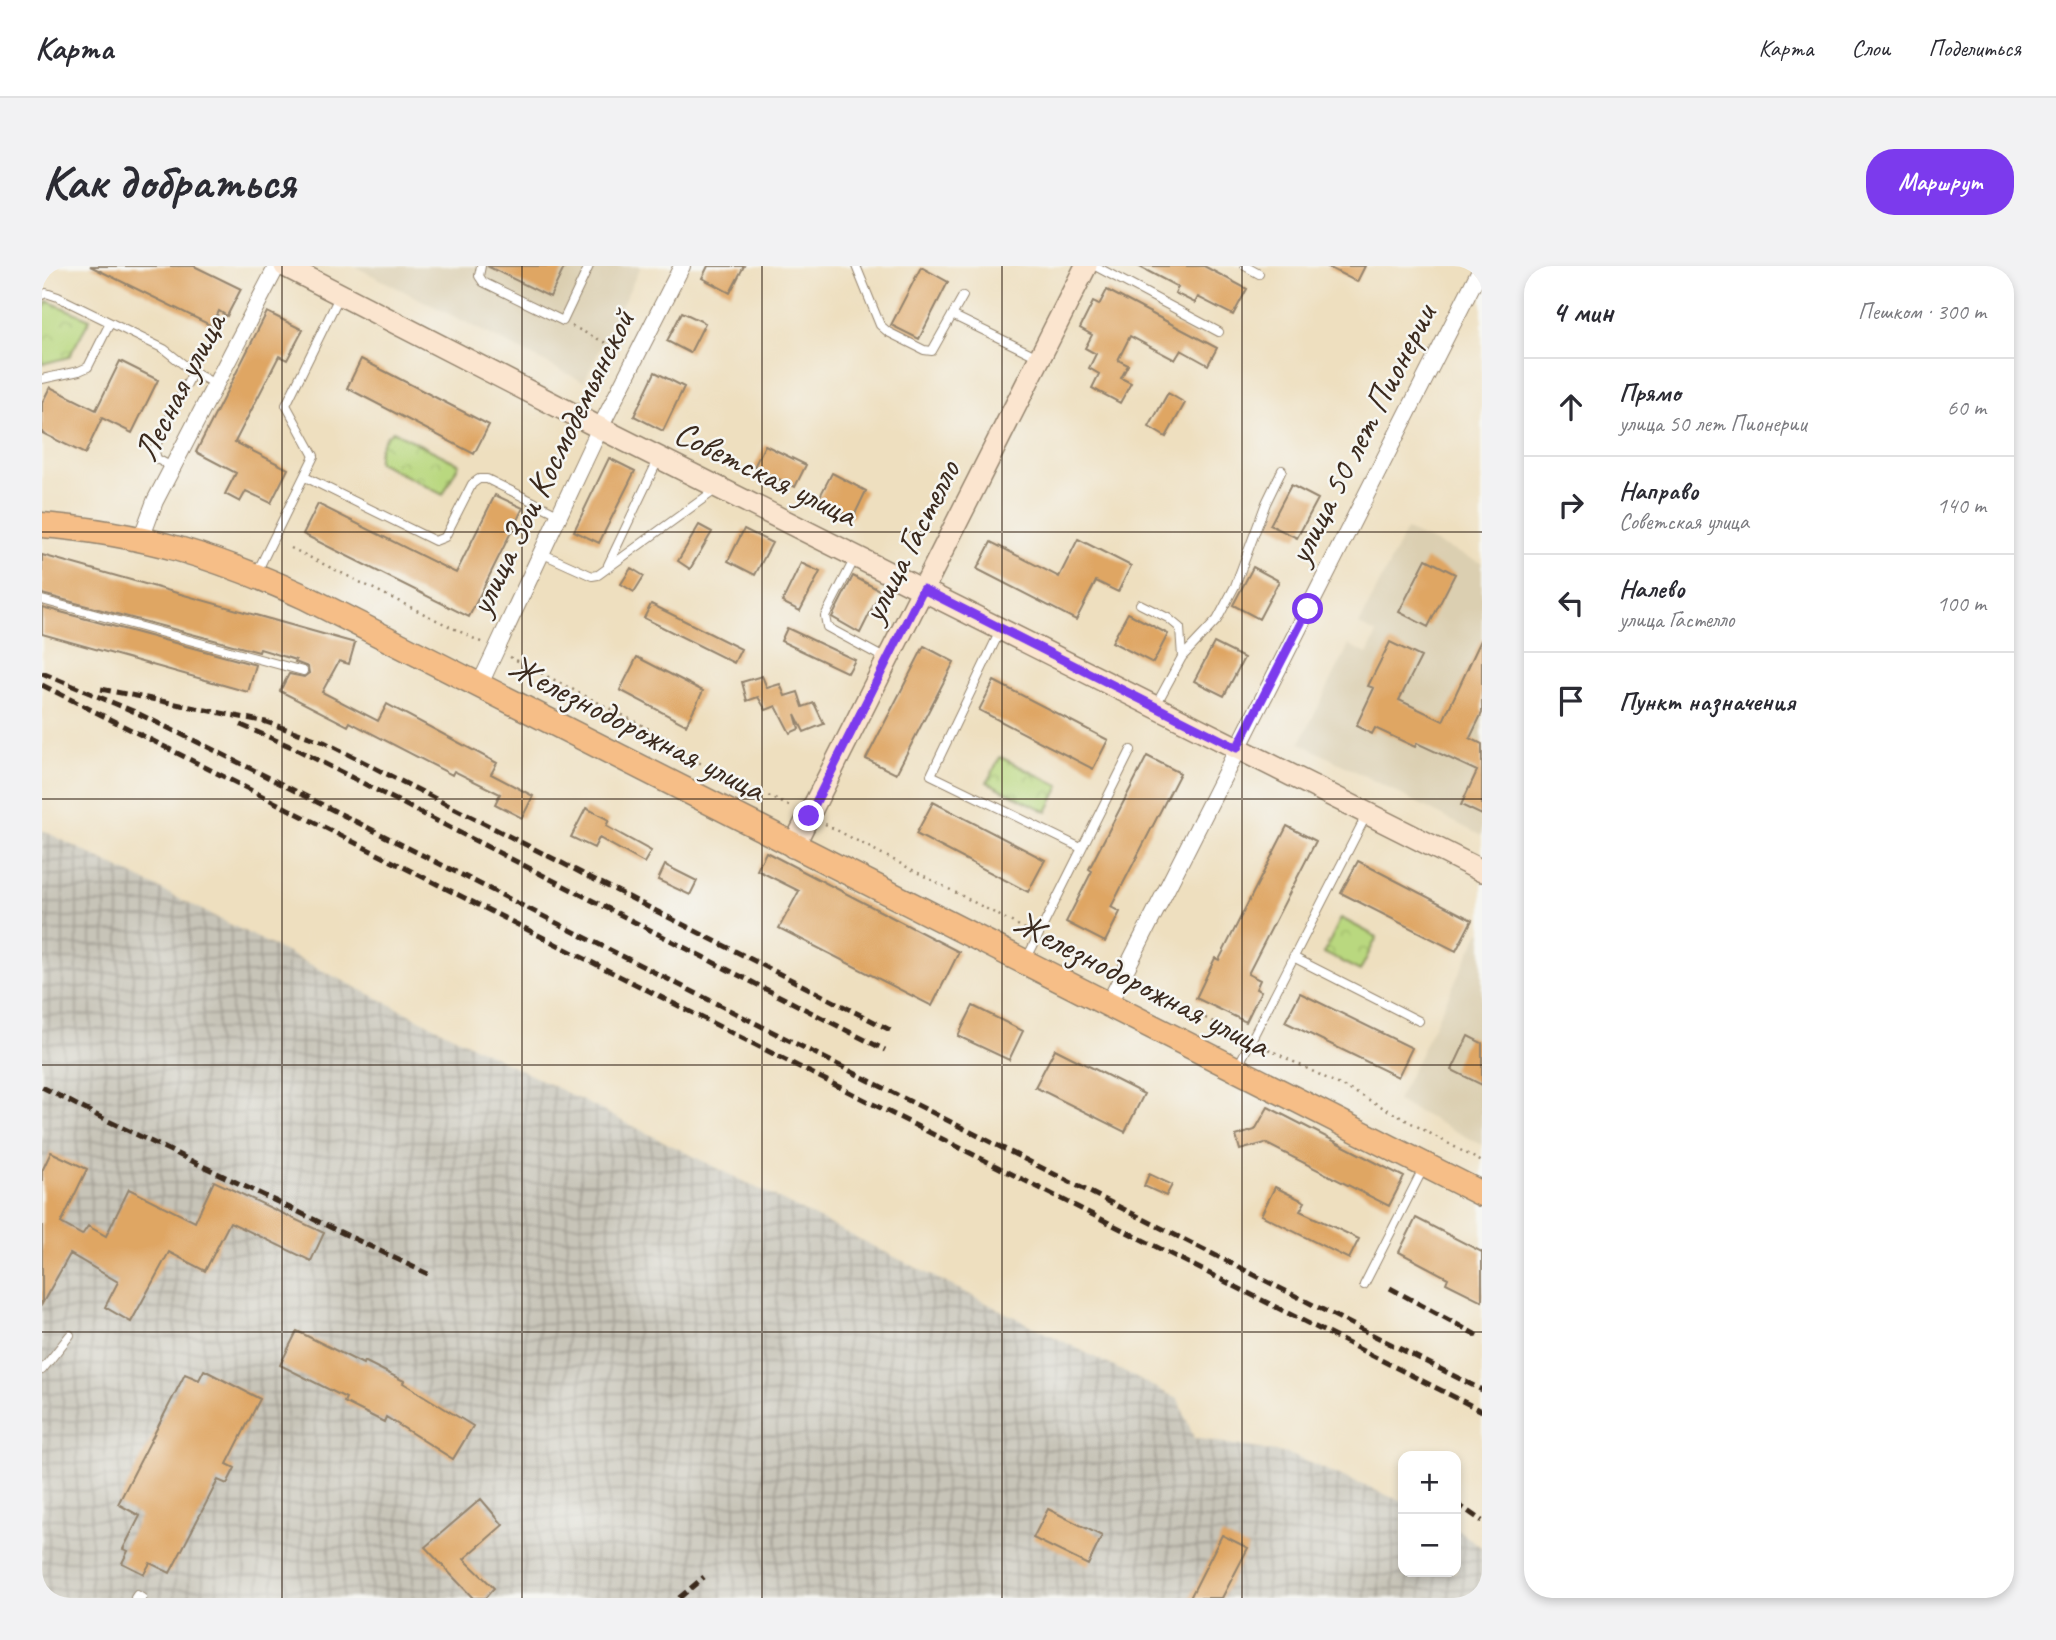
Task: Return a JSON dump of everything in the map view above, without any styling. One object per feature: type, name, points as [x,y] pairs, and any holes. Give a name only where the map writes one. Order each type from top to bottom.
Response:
[{"type":"main road","name":"Железнодорожная улица","points":[[42,525],[142,538],[206,556],[305,597],[793,847],[1482,1194]]},
{"type":"street","name":"Лесная улица","points":[[142,538],[155,501],[277,266]]},
{"type":"street","name":"Советская улица","points":[[285,266],[600,428],[1482,871]]},
{"type":"street","name":"улица Зои Космодемьянской","points":[[480,686],[558,514],[682,266]]},
{"type":"street","name":"улица 50 лет Пионерии","points":[[1108,1005],[1482,266]]},
{"type":"street","name":"улица Гастелло","points":[[793,847],[1084,267]]},
{"type":"lane","points":[[481,266],[479,276],[483,282],[563,321],[589,266]]},
{"type":"lane","points":[[856,266],[880,325],[888,332],[924,350],[932,351],[963,296]]},
{"type":"lane","points":[[1245,266],[1259,274]]},
{"type":"lane","points":[[1084,267],[1219,332]]},
{"type":"lane","points":[[42,295],[47,293],[58,297],[164,349],[193,372],[215,384]]},
{"type":"lane","points":[[256,575],[314,456],[286,405],[340,295]]},
{"type":"lane","points":[[952,315],[1039,358]]},
{"type":"lane","points":[[42,379],[88,367],[110,323]]},
{"type":"lane","points":[[172,467],[157,459],[154,449],[193,372]]},
{"type":"lane","points":[[541,553],[592,576],[605,572],[659,457]]},
{"type":"lane","points":[[1156,705],[1182,657],[1217,620],[1223,609],[1282,470]]},
{"type":"lane","points":[[304,477],[435,541],[445,537],[472,484],[479,479],[487,479],[558,514]]},
{"type":"lane","points":[[608,567],[719,487]]},
{"type":"lane","points":[[857,555],[825,616],[825,623],[827,628],[887,659]]},
{"type":"lane","points":[[42,600],[303,671]]},
{"type":"lane","points":[[1140,604],[1168,618],[1180,628],[1182,657]]},
{"type":"lane","points":[[1002,628],[931,775],[1081,848]]},
{"type":"lane","points":[[1024,963],[1131,750]]},
{"type":"lane","points":[[1236,1070],[1367,813]]},
{"type":"lane","points":[[1293,957],[1419,1021]]},
{"type":"lane","points":[[1364,1285],[1425,1164]]},
{"type":"lane","points":[[42,1370],[70,1335]]},
{"type":"lane","points":[[135,1598],[137,1595],[142,1598]]},
{"type":"path","points":[[563,321],[618,349]]},
{"type":"path","points":[[291,548],[665,737],[698,762],[809,816],[1038,936],[1366,1098],[1482,1162]]},
{"type":"shaded area","points":[[354,266],[641,266],[584,382]]},
{"type":"shaded area","points":[[1406,530],[1482,563],[1482,836],[1300,743],[1349,645],[1367,654],[1377,634],[1359,625]]},
{"type":"shaded area","points":[[42,830],[1178,1399],[1194,1438],[1288,1454],[1398,1500],[1398,1577],[1461,1577],[1461,1532],[1482,1548],[1482,1598],[42,1598]]},
{"type":"shaded area","points":[[1480,931],[1482,932],[1482,1145],[1397,1101]]},
{"type":"green space","points":[[47,301],[90,319],[69,357],[42,364],[42,310]]},
{"type":"green space","points":[[393,431],[459,464],[443,495],[378,462],[381,445]]},
{"type":"green space","points":[[1000,757],[1060,786],[1047,812],[987,782]]},
{"type":"green space","points":[[1341,918],[1377,937],[1360,971],[1324,953]]},
{"type":"building","points":[[90,266],[194,266],[241,289],[227,316],[219,311],[212,326]]},
{"type":"building","points":[[487,266],[565,266],[550,297]]},
{"type":"building","points":[[708,266],[744,266],[730,293],[702,278]]},
{"type":"building","points":[[1138,266],[1204,266],[1247,289],[1233,315],[1198,297],[1195,303],[1175,293],[1178,287]]},
{"type":"building","points":[[1326,266],[1365,266],[1357,282]]},
{"type":"building","points":[[921,267],[948,282],[919,339],[891,325]]},
{"type":"building","points":[[1107,290],[1217,348],[1208,365],[1181,350],[1175,360],[1130,336],[1118,360],[1128,365],[1121,378],[1131,383],[1120,403],[1092,388],[1099,374],[1089,368],[1096,354],[1085,348],[1092,335],[1080,328],[1093,302],[1099,305]]},
{"type":"building","points":[[267,312],[303,330],[287,360],[279,356],[235,442],[288,469],[271,503],[246,491],[240,502],[225,494],[236,473],[196,452]]},
{"type":"building","points":[[682,312],[705,323],[690,353],[667,341]]},
{"type":"building","points":[[361,359],[489,425],[474,454],[347,388]]},
{"type":"building","points":[[120,361],[158,380],[132,433],[102,418],[85,454],[42,433],[42,403],[50,387],[96,410]]},
{"type":"building","points":[[655,372],[684,387],[663,431],[634,416]]},
{"type":"building","points":[[1168,393],[1185,403],[1166,437],[1149,427]]},
{"type":"building","points":[[765,445],[806,465],[795,487],[754,467]]},
{"type":"building","points":[[609,458],[635,471],[599,543],[574,531]]},
{"type":"building","points":[[832,473],[866,491],[853,518],[818,500]]},
{"type":"building","points":[[1291,485],[1318,499],[1297,538],[1270,525]]},
{"type":"building","points":[[495,495],[523,508],[469,617],[303,534],[318,504],[456,573]]},
{"type":"building","points":[[699,525],[712,532],[690,569],[678,561]]},
{"type":"building","points":[[744,529],[772,543],[755,575],[728,561]]},
{"type":"building","points":[[1078,539],[1131,566],[1118,592],[1096,581],[1076,620],[977,569],[991,542],[1059,577]]},
{"type":"building","points":[[42,555],[355,643],[349,664],[339,661],[322,692],[378,721],[387,704],[497,763],[491,774],[533,796],[522,818],[495,804],[500,794],[454,771],[452,775],[350,722],[348,726],[280,691],[289,674],[304,677],[309,673],[308,667],[295,662],[296,660],[42,594]]},
{"type":"building","points":[[1426,559],[1455,574],[1428,627],[1399,612]]},
{"type":"building","points":[[801,563],[820,572],[800,611],[782,602]]},
{"type":"building","points":[[1253,567],[1279,581],[1259,619],[1233,605]]},
{"type":"building","points":[[631,568],[644,576],[634,592],[621,584]]},
{"type":"building","points":[[853,576],[881,591],[860,633],[832,617]]},
{"type":"building","points":[[651,604],[741,649],[734,663],[644,618]]},
{"type":"building","points":[[42,607],[256,665],[248,692],[42,634]]},
{"type":"building","points":[[1128,613],[1168,634],[1153,663],[1112,642]]},
{"type":"building","points":[[787,628],[855,660],[848,673],[781,641]]},
{"type":"building","points":[[1482,638],[1482,713],[1470,738],[1482,744],[1482,815],[1461,805],[1477,771],[1417,743],[1415,747],[1375,728],[1372,734],[1356,726],[1374,688],[1368,686],[1390,642],[1421,657],[1399,700],[1443,721]]},
{"type":"building","points":[[1214,643],[1244,658],[1224,696],[1194,681]]},
{"type":"building","points":[[924,646],[954,662],[896,774],[866,759]]},
{"type":"building","points":[[637,657],[703,691],[686,725],[620,690]]},
{"type":"building","points":[[762,676],[767,688],[780,684],[785,696],[798,692],[803,707],[814,703],[824,724],[804,732],[795,714],[799,729],[790,733],[776,706],[766,710],[758,697],[747,701],[742,682]]},
{"type":"building","points":[[994,681],[1108,740],[1093,769],[979,710]]},
{"type":"building","points":[[1147,756],[1180,773],[1111,907],[1120,912],[1105,942],[1066,922],[1092,871],[1089,869]]},
{"type":"building","points":[[933,802],[1045,860],[1028,892],[916,834]]},
{"type":"building","points":[[586,808],[609,820],[606,826],[651,851],[644,863],[599,838],[594,848],[571,837]]},
{"type":"building","points":[[1287,826],[1316,841],[1248,974],[1260,980],[1256,989],[1261,991],[1246,1022],[1196,998],[1215,958],[1219,960]]},
{"type":"building","points":[[766,852],[959,952],[932,1006],[779,928],[799,891],[757,870]]},
{"type":"building","points":[[1358,861],[1472,920],[1456,951],[1341,893]]},
{"type":"building","points":[[665,865],[697,881],[690,895],[658,880]]},
{"type":"building","points":[[1300,993],[1412,1048],[1398,1077],[1285,1022]]},
{"type":"building","points":[[973,1006],[1023,1031],[1009,1060],[958,1036]]},
{"type":"building","points":[[1468,1036],[1482,1043],[1482,1085],[1452,1070]]},
{"type":"building","points":[[1055,1049],[1144,1094],[1125,1132],[1035,1087]]},
{"type":"building","points":[[1268,1107],[1404,1177],[1389,1206],[1265,1143],[1240,1150],[1236,1136],[1255,1130]]},
{"type":"building","points":[[51,1152],[87,1169],[61,1223],[82,1235],[88,1226],[106,1236],[129,1189],[195,1222],[214,1181],[324,1233],[311,1261],[230,1222],[205,1271],[169,1252],[131,1322],[105,1307],[118,1282],[70,1254],[42,1304],[42,1171]]},
{"type":"building","points":[[1149,1174],[1172,1185],[1166,1196],[1144,1186]]},
{"type":"building","points":[[1275,1187],[1305,1202],[1300,1211],[1359,1239],[1349,1259],[1261,1215]]},
{"type":"building","points":[[1416,1218],[1482,1252],[1482,1301],[1446,1283],[1448,1278],[1399,1252]]},
{"type":"building","points":[[297,1331],[404,1381],[403,1383],[473,1426],[453,1459],[386,1417],[384,1422],[344,1402],[346,1398],[280,1365]]},
{"type":"building","points":[[204,1370],[260,1399],[227,1464],[235,1468],[227,1484],[218,1480],[170,1573],[150,1563],[144,1574],[122,1563],[128,1551],[123,1549],[140,1516],[118,1504],[185,1374],[199,1380]]},
{"type":"building","points":[[481,1499],[503,1525],[464,1559],[494,1588],[485,1598],[473,1598],[425,1547]]},
{"type":"building","points":[[1048,1509],[1102,1536],[1088,1565],[1033,1538]]},
{"type":"building","points":[[1222,1535],[1248,1548],[1222,1598],[1190,1598]]},
{"type":"railway","points":[[42,673],[135,712],[218,752],[1482,1390]]},
{"type":"railway","points":[[42,685],[1482,1411]]},
{"type":"railway","points":[[101,689],[266,722],[324,742],[894,1032]]},
{"type":"railway","points":[[241,725],[294,748],[885,1050]]},
{"type":"railway","points":[[42,1087],[428,1274]]},
{"type":"railway","points":[[1390,1288],[1482,1338]]},
{"type":"railway","points":[[1461,1506],[1482,1521]]},
{"type":"railway","points":[[679,1598],[704,1577]]},
{"type":"route","points":[[809,816],[923,589],[1237,748],[1308,609]]}]
